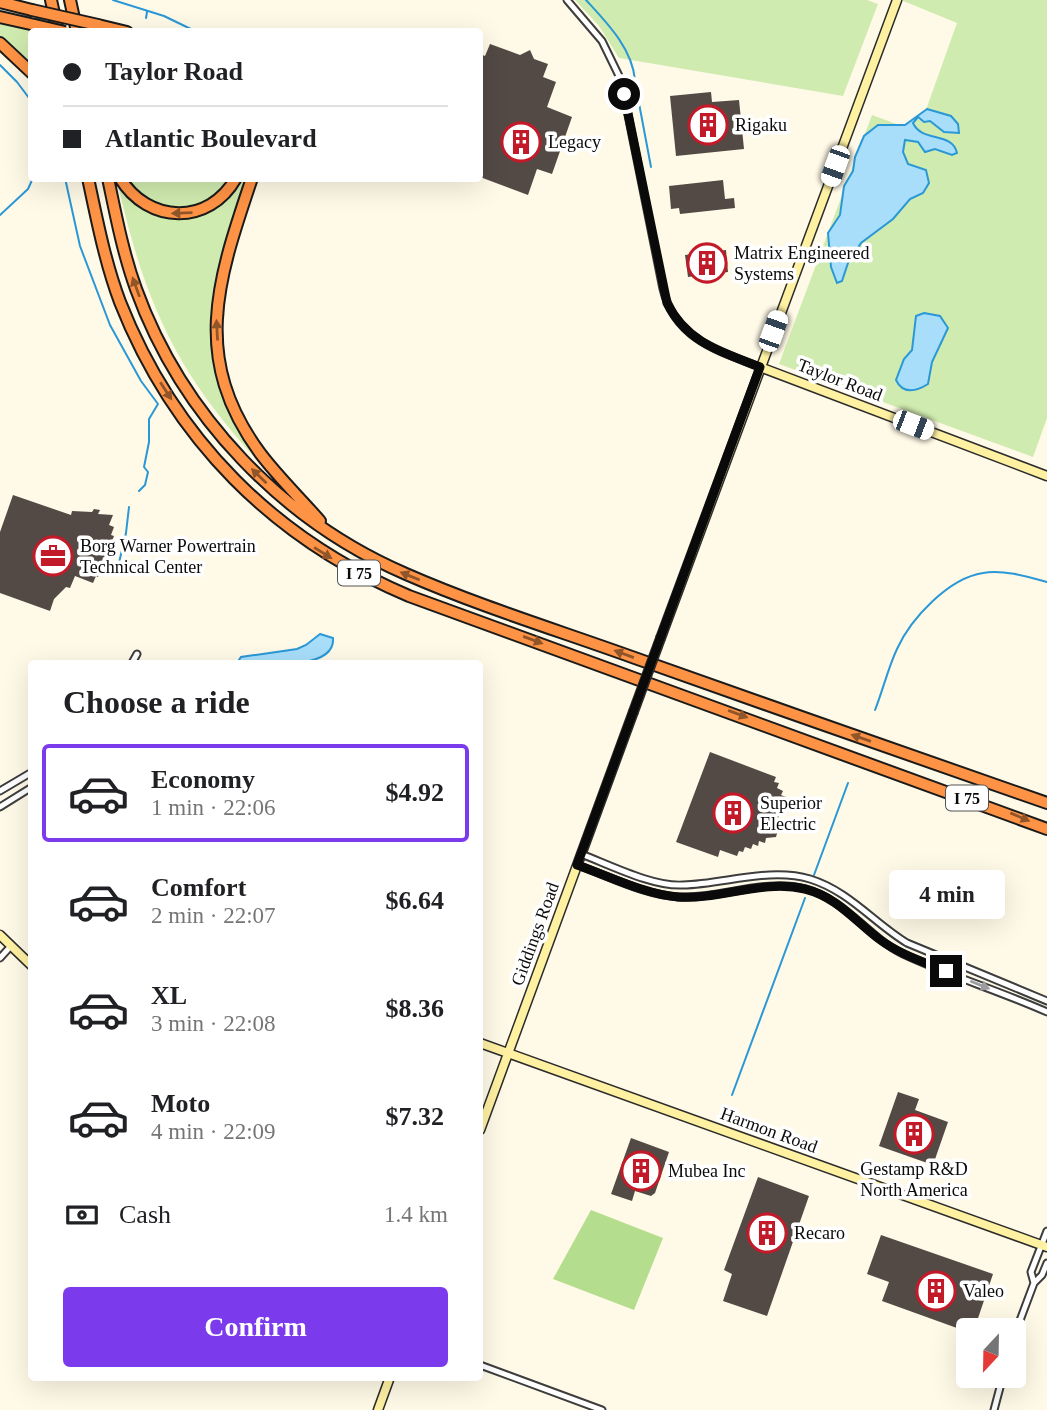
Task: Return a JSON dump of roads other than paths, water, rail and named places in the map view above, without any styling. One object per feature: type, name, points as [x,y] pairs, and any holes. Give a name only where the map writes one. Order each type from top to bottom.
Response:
[{"type":"highway","points":[[51,0],[57,28]]},
{"type":"highway","points":[[70,0],[76,28]]},
{"type":"highway","points":[[0,2],[110,28]]},
{"type":"highway","points":[[0,17],[48,28]]},
{"type":"highway","points":[[0,43],[28,69]]},
{"type":"highway","name":"I 75","points":[[89,182],[102,243],[116,288],[141,348],[163,387],[187,422],[233,477],[285,527],[315,548],[346,567],[409,596],[1047,829]]},
{"type":"highway","name":"I 75","points":[[109,182],[122,243],[137,291],[178,375],[214,427],[246,463],[279,495],[331,533],[362,552],[418,579],[1047,803]]},
{"type":"highway","points":[[123,182],[129,191],[148,206],[164,212],[183,214],[215,203],[233,182]]},
{"type":"highway","points":[[251,182],[219,285],[217,327],[222,368],[233,406],[251,440],[331,533]]},
{"type":"street","name":"Taylor Road","points":[[567,0],[602,41],[621,80],[663,289],[671,311],[681,326],[699,341],[760,367],[1047,476]]},
{"type":"street","name":"Giddings Road","points":[[483,1122],[897,0]]},
{"type":"street","points":[[0,791],[28,774]]},
{"type":"street","points":[[0,807],[28,790]]},
{"type":"street","points":[[581,854],[655,881],[680,886],[780,875],[808,878],[832,887],[852,900],[886,931],[907,943],[1047,1001]]},
{"type":"street","points":[[577,865],[652,892],[680,897],[780,886],[805,889],[828,897],[880,940],[902,953],[1047,1012]]},
{"type":"street","points":[[0,936],[28,963]]},
{"type":"street","points":[[0,958],[11,946]]},
{"type":"street","name":"Harmon Road","points":[[483,1044],[1044,1246]]},
{"type":"street","points":[[1034,1283],[1031,1272],[1044,1246],[1047,1231]]},
{"type":"street","points":[[1021,1318],[1034,1283],[1042,1275],[1047,1263]]},
{"type":"street","points":[[483,1366],[602,1410]]},
{"type":"street","points":[[378,1410],[389,1381]]},
{"type":"street","points":[[994,1410],[1000,1388]]},
{"type":"water","points":[[927,109],[951,116],[958,124],[959,133],[944,132],[930,121],[924,122],[918,117],[913,123],[917,129],[949,142],[957,153],[952,155],[935,149],[925,152],[918,142],[905,140],[903,152],[908,164],[926,170],[929,183],[923,193],[910,199],[893,219],[861,243],[848,263],[842,281],[837,283],[831,267],[828,233],[840,215],[844,186],[853,171],[855,157],[864,136],[878,125],[905,125]]},
{"type":"water","points":[[924,313],[940,316],[948,328],[932,362],[928,384],[915,390],[906,390],[896,380],[904,359],[912,350],[916,316]]},
{"type":"water","points":[[320,634],[333,638],[331,649],[312,660],[239,660],[241,657],[297,649]]},
{"type":"waterway","points":[[113,0],[164,16],[189,28]]},
{"type":"waterway","points":[[586,0],[624,47],[635,80]]},
{"type":"waterway","points":[[146,18],[147,12]]},
{"type":"waterway","points":[[0,65],[28,97]]},
{"type":"waterway","points":[[638,98],[651,167]]},
{"type":"waterway","points":[[0,215],[28,189],[31,182]]},
{"type":"waterway","points":[[66,182],[80,246],[110,325],[141,381],[158,404],[149,419],[149,442],[144,467],[148,472],[145,485],[139,491]]},
{"type":"waterway","points":[[118,567],[129,507]]},
{"type":"waterway","points":[[875,710],[903,637],[921,613],[945,591],[970,576],[990,572],[1015,574],[1047,582]]},
{"type":"waterway","points":[[814,875],[848,783]]},
{"type":"waterway","points":[[732,1095],[805,898]]},
{"type":"place","name":"Rigaku","points":[[708,125]]},
{"type":"place","name":"Legacy","points":[[521,142]]},
{"type":"place","name":"Matrix Engineered Systems","points":[[707,263]]},
{"type":"place","name":"Borg Warner Powertrain Technical Center","points":[[53,556]]},
{"type":"place","name":"Superior Electric","points":[[733,813]]},
{"type":"place","name":"Gestamp R&D North America","points":[[914,1134]]},
{"type":"place","name":"Mubea Inc","points":[[641,1171]]},
{"type":"place","name":"Recaro","points":[[767,1233]]},
{"type":"place","name":"Valeo","points":[[936,1291]]}]
